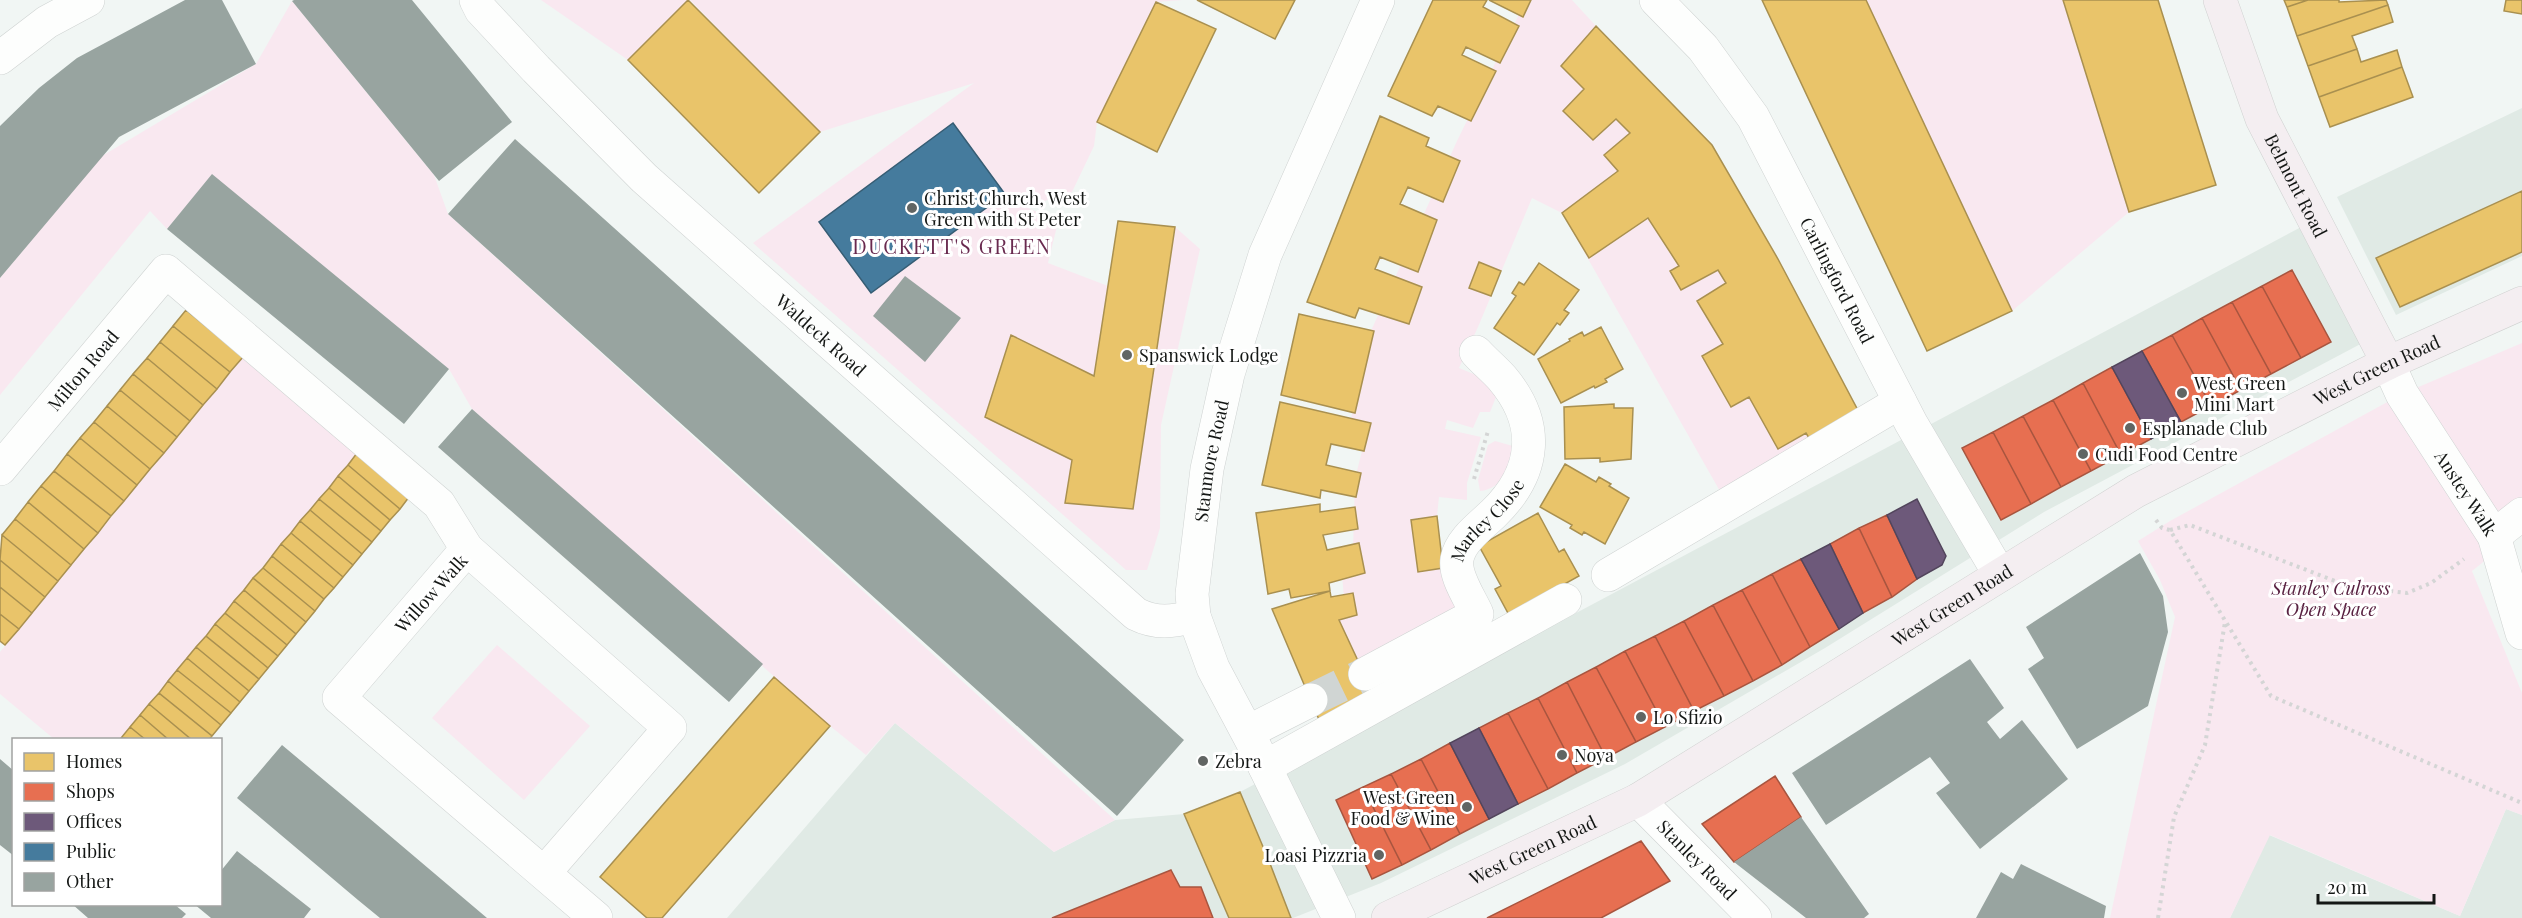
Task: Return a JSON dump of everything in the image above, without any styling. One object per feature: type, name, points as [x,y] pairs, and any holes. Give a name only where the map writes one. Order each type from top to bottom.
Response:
[{"type":"main road","name":"Belmont Road","points":[[2220,0],[2262,119],[2388,363]]},
{"type":"main road","name":"West Green Road","points":[[1388,918],[1638,800],[2136,491],[2388,363],[2522,303]]},
{"type":"street","points":[[0,58],[47,22],[88,0]]},
{"type":"street","name":"Waldeck Road","points":[[476,0],[481,10],[536,69],[644,178],[1136,614],[1150,621],[1174,622],[1194,616]]},
{"type":"street","name":"Stanmore Road","points":[[1339,918],[1248,732],[1213,668],[1194,616],[1195,562],[1207,469],[1228,374],[1265,255],[1378,0]]},
{"type":"street","name":"Carlingford Road","points":[[1656,0],[1702,48],[1753,117],[1900,402],[2000,575]]},
{"type":"street","name":"Milton Road","points":[[0,469],[166,271],[440,504],[467,549]]},
{"type":"street","name":"Marley Close","points":[[1365,674],[1477,614],[1456,570],[1457,557],[1463,545],[1515,490],[1526,469],[1529,453],[1528,429],[1524,415],[1507,384],[1476,352]]},
{"type":"street","name":"Anstey Walk","points":[[2388,363],[2402,394],[2494,536],[2522,633]]},
{"type":"street","points":[[1608,575],[1900,402]]},
{"type":"street","points":[[2494,536],[2522,514]]},
{"type":"street","name":"Willow Walk","points":[[544,873],[670,728],[467,549],[339,698],[596,918]]},
{"type":"street","points":[[1265,767],[1565,600]]},
{"type":"street","points":[[1248,732],[1311,700]]},
{"type":"street","name":"Stanley Road","points":[[1638,800],[1755,918]]},
{"type":"path","points":[[1479,527],[1474,479],[1496,407],[1507,384]]},
{"type":"path","points":[[2162,528],[2170,530],[2190,525],[2348,586],[2407,594],[2431,583],[2494,536]]},
{"type":"path","points":[[2170,530],[2271,696],[2522,803]]},
{"type":"path","points":[[2158,918],[2174,817],[2205,745],[2225,622]]},
{"type":"shaded area","points":[[2522,108],[2522,256],[2396,315],[2337,197]]},
{"type":"shaded area","points":[[2320,217],[2385,331],[2044,512],[1825,648],[1625,764],[1381,883],[1293,918],[727,918],[895,723],[1054,852],[1115,820],[1184,814],[1240,792]]},
{"type":"shaded area","points":[[2506,809],[2522,815],[2522,918],[2230,918],[2269,835],[2460,916]]},
{"type":"green space","points":[[541,0],[688,0],[628,60]]},
{"type":"green space","points":[[690,0],[1183,0],[1156,2],[1097,122],[1094,146],[1072,192],[1026,207],[1058,222],[1048,263],[1108,286],[1175,227],[1200,249],[1161,425],[1160,528],[1147,570],[1126,570],[753,243],[974,83],[820,132]]},
{"type":"green space","points":[[1526,0],[1572,0],[1596,26],[1582,58],[1825,427],[1721,493],[1562,213],[1532,198],[1459,368],[1476,375],[1498,392],[1490,412],[1480,412],[1473,428],[1447,420],[1445,429],[1481,437],[1467,483],[1467,500],[1439,497],[1437,516],[1411,520],[1418,572],[1443,568],[1463,606],[1359,662],[1334,627],[1344,599],[1342,574],[1353,551],[1355,479],[1368,427],[1350,423],[1370,333],[1457,141]]},
{"type":"green space","points":[[1844,0],[2063,0],[2129,212],[2012,311]]},
{"type":"green space","points":[[292,1],[434,175],[448,214],[1115,820],[1054,852],[895,723],[866,755],[830,726],[472,409],[449,369],[212,175],[167,229],[150,211],[0,395],[0,278],[102,156],[256,64]]},
{"type":"green space","name":"Stanley Culross Open Space","points":[[2522,343],[2522,531],[2472,571],[2522,693],[2522,815],[2506,809],[2460,916],[2270,835],[2230,918],[2110,918],[2175,617],[2160,580],[2138,541],[2170,521],[2402,394]]},
{"type":"green space","points":[[243,357],[357,453],[121,738],[53,738],[0,694],[0,652]]},
{"type":"green space","points":[[1495,441],[1520,448],[1505,476],[1495,486],[1480,491],[1478,480],[1488,445]]},
{"type":"green space","points":[[497,645],[590,726],[524,800],[432,718]]},
{"type":"building: Homes","points":[[688,0],[820,132],[759,193],[628,60]]},
{"type":"building: Homes","points":[[1197,0],[1295,0],[1275,39]]},
{"type":"building: Homes","points":[[1433,0],[1487,0],[1483,7],[1519,26],[1500,63],[1466,47],[1462,55],[1496,71],[1471,121],[1438,106],[1432,116],[1388,96]]},
{"type":"building: Homes","points":[[1489,0],[1531,0],[1523,17]]},
{"type":"building: Homes","points":[[1762,0],[1866,0],[2012,311],[1927,351]]},
{"type":"building: Homes","points":[[2063,0],[2158,0],[2216,185],[2129,212]]},
{"type":"building: Homes","points":[[2284,0],[2308,0],[2287,7]]},
{"type":"building: Homes","points":[[2308,0],[2339,0],[2339,2],[2386,0],[2388,5],[2297,36],[2287,7]]},
{"type":"building: Homes","points":[[2506,0],[2522,0],[2522,14],[2504,11]]},
{"type":"building: Homes","points":[[1156,2],[1216,29],[1157,152],[1097,122]]},
{"type":"building: Homes","points":[[2388,5],[2393,22],[2352,36],[2357,49],[2308,66],[2297,36]]},
{"type":"building: Homes","points":[[1596,26],[1712,145],[1778,259],[1861,416],[1812,443],[1806,433],[1778,449],[1749,397],[1731,407],[1702,356],[1723,344],[1697,301],[1726,283],[1718,270],[1681,290],[1670,271],[1679,266],[1648,218],[1589,258],[1562,213],[1618,171],[1604,155],[1630,133],[1616,119],[1593,140],[1563,111],[1584,89],[1561,66]]},
{"type":"building: Homes","points":[[2357,49],[2361,62],[2397,50],[2402,67],[2319,97],[2308,66]]},
{"type":"building: Homes","points":[[2402,67],[2413,97],[2330,127],[2319,97]]},
{"type":"building: Homes","points":[[1380,116],[1429,138],[1426,146],[1460,161],[1443,202],[1408,187],[1400,204],[1437,220],[1418,272],[1380,257],[1375,269],[1422,287],[1409,324],[1359,308],[1355,318],[1307,302]]},
{"type":"building: Homes","points":[[2522,191],[2522,252],[2400,307],[2376,258]]},
{"type":"building: Homes","name":"Spanswick Lodge","points":[[1118,221],[1175,227],[1133,509],[1065,503],[1072,460],[985,417],[1011,335],[1094,376]]},
{"type":"building: Homes","points":[[1479,262],[1501,271],[1491,296],[1469,288]]},
{"type":"building: Homes","points":[[1539,263],[1579,290],[1564,310],[1569,313],[1560,325],[1557,323],[1534,355],[1494,328],[1516,296],[1512,293],[1519,282],[1524,285]]},
{"type":"building: Homes","points":[[186,310],[243,357],[230,372],[173,326]]},
{"type":"building: Homes","points":[[1299,314],[1374,331],[1355,413],[1281,395]]},
{"type":"building: Homes","points":[[173,326],[230,372],[217,389],[160,342]]},
{"type":"building: Homes","points":[[1601,327],[1623,369],[1605,379],[1607,382],[1561,403],[1538,359],[1582,332],[1584,336]]},
{"type":"building: Homes","points":[[160,342],[217,389],[203,405],[147,358]]},
{"type":"building: Homes","points":[[147,358],[203,405],[190,421],[133,374]]},
{"type":"building: Homes","points":[[133,374],[190,421],[177,437],[120,390]]},
{"type":"building: Homes","points":[[120,390],[177,437],[164,453],[107,406]]},
{"type":"building: Homes","points":[[1280,402],[1371,423],[1364,451],[1331,444],[1326,465],[1361,473],[1356,497],[1321,490],[1320,498],[1262,485]]},
{"type":"building: Homes","points":[[1614,404],[1614,408],[1633,408],[1631,459],[1600,462],[1600,458],[1565,459],[1564,407]]},
{"type":"building: Homes","points":[[107,406],[164,453],[150,469],[94,422]]},
{"type":"building: Homes","points":[[94,422],[150,469],[137,485],[80,438]]},
{"type":"building: Homes","points":[[80,438],[137,485],[124,501],[67,454]]},
{"type":"building: Homes","points":[[357,453],[409,497],[400,509],[348,465]]},
{"type":"building: Homes","points":[[67,454],[124,501],[111,516],[54,471]]},
{"type":"building: Homes","points":[[1565,464],[1596,482],[1599,477],[1629,498],[1605,544],[1584,532],[1582,535],[1570,528],[1572,525],[1540,507]]},
{"type":"building: Homes","points":[[348,465],[400,509],[390,520],[338,476]]},
{"type":"building: Homes","points":[[54,471],[111,516],[98,533],[41,486]]},
{"type":"building: Homes","points":[[338,476],[390,520],[381,531],[329,488]]},
{"type":"building: Homes","points":[[41,486],[98,533],[84,549],[28,502]]},
{"type":"building: Homes","points":[[329,488],[381,531],[372,542],[319,499]]},
{"type":"building: Homes","points":[[319,499],[372,542],[362,554],[310,510]]},
{"type":"building: Homes","points":[[28,502],[84,549],[71,565],[15,519]]},
{"type":"building: Homes","points":[[1320,504],[1320,512],[1355,507],[1358,529],[1323,535],[1327,550],[1359,543],[1365,573],[1329,583],[1330,591],[1291,598],[1289,589],[1268,594],[1256,513]]},
{"type":"building: Homes","points":[[310,510],[362,554],[353,565],[300,521]]},
{"type":"building: Homes","points":[[1538,513],[1559,552],[1564,549],[1579,576],[1509,615],[1495,589],[1501,586],[1479,546]]},
{"type":"building: Homes","points":[[1437,516],[1443,568],[1418,572],[1411,520]]},
{"type":"building: Homes","points":[[15,519],[71,565],[58,581],[2,535]]},
{"type":"building: Homes","points":[[300,521],[353,565],[343,577],[291,533]]},
{"type":"building: Homes","points":[[291,533],[343,577],[334,588],[281,544]]},
{"type":"building: Homes","points":[[2,535],[58,581],[45,597],[0,560]]},
{"type":"building: Homes","points":[[281,544],[334,588],[324,599],[272,556]]},
{"type":"building: Homes","points":[[272,556],[324,599],[315,611],[263,568]]},
{"type":"building: Homes","points":[[0,560],[45,597],[32,613],[0,587]]},
{"type":"building: Homes","points":[[263,568],[315,611],[306,622],[253,578]]},
{"type":"building: Homes","points":[[253,578],[306,622],[296,634],[244,590]]},
{"type":"building: Homes","points":[[0,587],[32,613],[19,629],[0,614]]},
{"type":"building: Homes","points":[[244,590],[296,634],[287,645],[234,601]]},
{"type":"building: Homes","points":[[1330,591],[1331,597],[1353,593],[1357,615],[1339,620],[1373,693],[1320,722],[1272,609]]},
{"type":"building: Homes","points":[[234,601],[287,645],[278,656],[225,613]]},
{"type":"building: Homes","points":[[225,613],[278,656],[268,668],[215,624]]},
{"type":"building: Homes","points":[[0,614],[19,629],[5,645],[0,641]]},
{"type":"building: Homes","points":[[215,624],[268,668],[259,679],[206,636]]},
{"type":"building: Homes","points":[[206,636],[259,679],[249,691],[196,647]]},
{"type":"building: Homes","points":[[196,647],[249,691],[240,702],[187,658]]},
{"type":"building: Homes","points":[[187,658],[240,702],[231,713],[177,670]]},
{"type":"building: Homes","points":[[177,670],[231,713],[221,725],[168,681]]},
{"type":"building: Homes","points":[[774,677],[830,726],[662,918],[647,918],[600,877]]},
{"type":"building: Homes","points":[[168,681],[221,725],[212,736],[159,693]]},
{"type":"building: Homes","points":[[159,693],[212,736],[210,738],[190,738],[149,704]]},
{"type":"building: Homes","points":[[149,704],[190,738],[167,738],[140,715]]},
{"type":"building: Homes","points":[[140,715],[167,738],[144,738],[130,727]]},
{"type":"building: Homes","points":[[130,727],[144,738],[121,738]]},
{"type":"building: Homes","points":[[1240,792],[1291,918],[1229,918],[1184,814]]},
{"type":"building: Shops","points":[[2292,270],[2331,342],[2301,358],[2262,286]]},
{"type":"building: Shops","points":[[2262,286],[2301,358],[2271,374],[2232,302]]},
{"type":"building: Shops","points":[[2232,302],[2271,374],[2241,390],[2202,318]]},
{"type":"building: Shops","points":[[2202,318],[2241,390],[2211,406],[2172,335]]},
{"type":"building: Shops","points":[[2172,335],[2211,406],[2181,422],[2142,351]]},
{"type":"building: Shops","points":[[2112,367],[2151,439],[2121,455],[2083,383]]},
{"type":"building: Shops","points":[[2083,383],[2121,455],[2091,471],[2053,400]]},
{"type":"building: Shops","points":[[2053,400],[2091,471],[2061,487],[2023,416]]},
{"type":"building: Shops","points":[[2023,416],[2061,487],[2031,504],[1993,432]]},
{"type":"building: Shops","points":[[1993,432],[2031,504],[2001,520],[1962,448]]},
{"type":"building: Shops","points":[[1887,515],[1917,579],[1892,597],[1859,528]]},
{"type":"building: Shops","points":[[1859,528],[1892,597],[1863,613],[1830,544]]},
{"type":"building: Shops","points":[[1801,559],[1839,629],[1810,647],[1772,574]]},
{"type":"building: Shops","points":[[1772,574],[1810,647],[1782,665],[1742,590]]},
{"type":"building: Shops","points":[[1742,590],[1782,665],[1753,681],[1713,605]]},
{"type":"building: Shops","points":[[1713,605],[1753,681],[1724,696],[1684,621]]},
{"type":"building: Shops","points":[[1684,621],[1724,696],[1694,711],[1655,636]]},
{"type":"building: Shops","points":[[1655,636],[1694,711],[1665,727],[1625,651]]},
{"type":"building: Shops","points":[[1625,651],[1665,727],[1636,742],[1596,667]]},
{"type":"building: Shops","points":[[1596,667],[1636,742],[1606,758],[1567,682]]},
{"type":"building: Shops","points":[[1567,682],[1606,758],[1577,773],[1538,698]]},
{"type":"building: Shops","points":[[1538,698],[1577,773],[1548,789],[1508,713]]},
{"type":"building: Shops","points":[[1508,713],[1548,789],[1518,804],[1479,728]]},
{"type":"building: Shops","points":[[1450,743],[1489,819],[1460,834],[1421,759]]},
{"type":"building: Shops","points":[[1421,759],[1460,834],[1431,850],[1391,774]]},
{"type":"building: Shops","points":[[1391,774],[1431,850],[1402,865],[1363,787]]},
{"type":"building: Shops","points":[[1775,776],[1801,817],[1734,862],[1702,824]]},
{"type":"building: Shops","points":[[1363,787],[1402,865],[1372,879],[1336,800]]},
{"type":"building: Shops","points":[[1641,841],[1670,881],[1601,918],[1487,918]]},
{"type":"building: Shops","points":[[1171,870],[1180,887],[1201,887],[1213,918],[1052,918]]},
{"type":"building: Offices","points":[[2142,351],[2181,422],[2151,439],[2112,367]]},
{"type":"building: Offices","points":[[1917,499],[1946,556],[1942,565],[1917,579],[1887,515]]},
{"type":"building: Offices","points":[[1830,544],[1863,613],[1839,629],[1801,559]]},
{"type":"building: Offices","points":[[1479,728],[1518,804],[1489,819],[1450,743]]},
{"type":"building: Public","name":"Christ Church, West Green with St Peter","points":[[953,123],[1005,194],[871,293],[819,222]]},
{"type":"building: Other","points":[[185,0],[222,0],[256,64],[119,137],[0,278],[0,126],[39,88],[77,58]]},
{"type":"building: Other","points":[[412,0],[512,122],[439,181],[292,1]]},
{"type":"building: Other","points":[[515,139],[1184,740],[1117,816],[448,214]]},
{"type":"building: Other","points":[[212,174],[449,369],[404,424],[167,229]]},
{"type":"building: Other","points":[[905,276],[961,318],[925,362],[873,316]]},
{"type":"building: Other","points":[[472,409],[763,664],[729,702],[438,447]]},
{"type":"building: Other","points":[[2140,553],[2163,596],[2168,632],[2148,706],[2077,749],[2028,669],[2044,658],[2026,627]]},
{"type":"building: Other","points":[[1970,659],[2004,708],[1987,722],[2000,739],[2022,720],[2068,779],[1980,849],[1936,793],[1950,783],[1930,757],[1826,825],[1792,773]]},
{"type":"building: Other","points":[[282,745],[487,918],[380,918],[237,798]]},
{"type":"building: Other","points":[[0,759],[12,769],[12,854],[0,845]]},
{"type":"building: Other","points":[[1801,817],[1869,914],[1864,918],[1806,918],[1734,862]]},
{"type":"building: Other","points":[[237,851],[311,909],[304,918],[211,918],[196,906],[222,906],[222,870]]},
{"type":"building: Other","points":[[2021,864],[2106,906],[2104,918],[1976,918],[2001,872],[2013,879]]},
{"type":"building: Other","points":[[74,906],[176,906],[186,914],[182,918],[88,918]]},
{"type":"tunnel","points":[[1311,700],[1365,674]]},
{"type":"place","name":"Christ Church, West Green with St Peter","points":[[912,208]]},
{"type":"place","name":"Spanswick Lodge","points":[[1127,355]]},
{"type":"place","name":"West Green Mini Mart","points":[[2182,393]]},
{"type":"place","name":"Esplanade Club","points":[[2130,428]]},
{"type":"place","name":"Cudi Food Centre","points":[[2083,454]]},
{"type":"place","name":"Lo Sfizio","points":[[1641,717]]},
{"type":"place","name":"Noya","points":[[1562,755]]},
{"type":"place","name":"Zebra","points":[[1203,761]]},
{"type":"place","name":"West Green Food & Wine","points":[[1467,807]]},
{"type":"place","name":"Loasi Pizzria","points":[[1379,855]]},
{"type":"district","name":"DUCKETT'S GREEN","points":[[952,245]]}]
